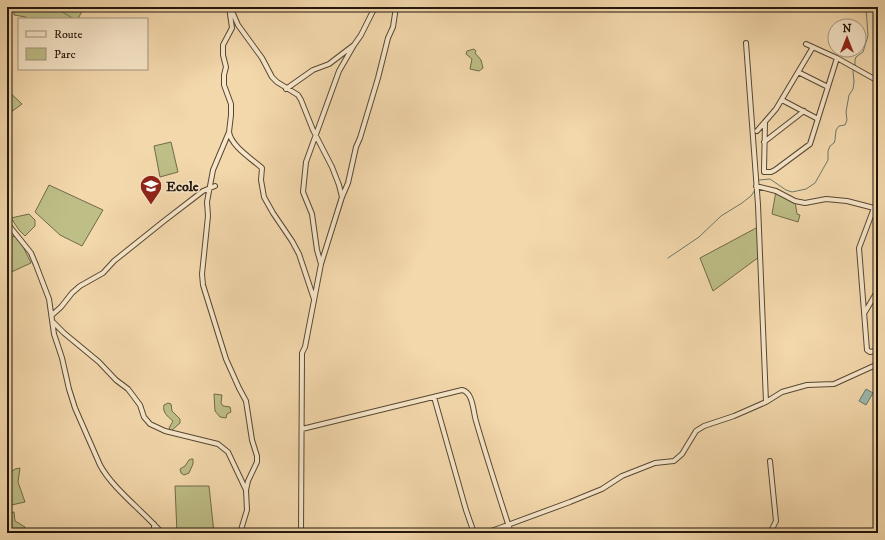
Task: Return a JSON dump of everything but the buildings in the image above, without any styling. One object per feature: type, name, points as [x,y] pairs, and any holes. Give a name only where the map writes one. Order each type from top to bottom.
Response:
[{"type":"street","points":[[230,7],[237,23],[262,58],[272,77],[286,89],[298,95],[301,100],[316,136],[332,167],[342,197]]},
{"type":"street","points":[[230,7],[232,28],[223,45],[222,55],[226,67],[224,85],[231,104],[229,132],[213,170],[207,202],[208,216],[202,274],[203,284],[226,359],[246,401],[252,440],[257,456],[257,462],[248,481],[246,490],[247,510],[240,533]]},
{"type":"street","points":[[321,264],[317,250],[312,214],[303,192],[306,162],[340,71],[375,7]]},
{"type":"street","points":[[301,533],[302,360],[321,264],[342,197],[348,183],[356,147],[378,78],[388,38],[393,27],[396,7]]},
{"type":"street","points":[[746,43],[756,186],[766,402]]},
{"type":"street","points":[[806,44],[827,53]]},
{"type":"street","points":[[286,89],[313,70],[329,64],[354,45]]},
{"type":"street","points":[[758,131],[782,100],[813,47]]},
{"type":"street","points":[[765,123],[764,172],[771,172],[810,144],[837,58],[878,81]]},
{"type":"street","points":[[798,72],[828,87]]},
{"type":"street","points":[[782,100],[818,119]]},
{"type":"street","points":[[764,142],[804,112]]},
{"type":"street","points":[[229,132],[230,137],[245,155],[262,168],[261,180],[264,197],[273,214],[292,241],[299,254],[314,300]]},
{"type":"street","points":[[52,315],[80,286],[103,273],[114,261],[164,221],[198,195],[215,186]]},
{"type":"street","points":[[756,186],[776,191],[795,201],[805,204],[826,199],[876,208],[860,248],[867,350],[870,352],[875,351],[878,346]]},
{"type":"street","points":[[7,223],[31,253],[49,299],[54,334],[62,358],[69,389],[75,408],[103,470],[162,533]]},
{"type":"street","points":[[864,312],[878,290]]},
{"type":"street","points":[[53,322],[68,337],[93,357],[116,380],[128,389],[140,405],[144,417],[150,424],[165,432],[218,444],[224,447],[228,452],[246,490]]},
{"type":"street","points":[[486,533],[602,489],[622,476],[655,463],[674,461],[682,454],[696,430],[766,402],[782,392],[806,385],[834,384],[878,364]]},
{"type":"street","points":[[302,429],[462,390],[467,391],[470,394],[484,448],[511,533]]},
{"type":"street","points":[[434,397],[474,533]]},
{"type":"street","points":[[770,461],[776,521],[770,533]]},
{"type":"street","points":[[154,524],[154,533]]},
{"type":"green space","points":[[15,7],[84,7],[78,18],[26,18],[14,15]]},
{"type":"green space","points":[[474,49],[476,51],[475,53],[481,60],[483,68],[479,71],[470,69],[472,59],[466,54],[467,51]]},
{"type":"green space","points":[[7,90],[22,104],[7,115]]},
{"type":"green space","points":[[171,142],[178,172],[160,177],[154,146]]},
{"type":"green space","points":[[49,185],[103,210],[82,246],[60,235],[35,212]]},
{"type":"green space","points":[[776,191],[795,201],[797,214],[800,215],[798,222],[772,214]]},
{"type":"green space","points":[[29,214],[35,220],[35,226],[25,236],[11,218]]},
{"type":"green space","points":[[758,227],[759,257],[713,291],[700,258]]},
{"type":"green space","points":[[18,236],[31,263],[7,274],[7,237]]},
{"type":"green space","points":[[214,394],[222,395],[221,403],[223,406],[230,407],[231,412],[227,414],[226,418],[220,417],[215,411]]},
{"type":"green space","points":[[168,403],[171,404],[172,411],[180,419],[180,423],[171,431],[169,428],[173,421],[167,416],[164,410],[164,405]]},
{"type":"green space","points":[[191,459],[193,459],[193,464],[189,473],[184,475],[181,473],[180,469]]},
{"type":"green space","points":[[20,468],[18,482],[25,502],[7,506],[7,475],[15,469]]},
{"type":"green space","points":[[175,486],[209,486],[214,533],[177,533]]},
{"type":"green space","points":[[14,512],[15,521],[25,527],[24,533],[10,533],[7,530],[7,513]]},
{"type":"water","points":[[866,389],[873,393],[866,405],[859,401]]},
{"type":"waterway","points":[[54,7],[72,18]]},
{"type":"waterway","points":[[855,65],[856,57],[863,52],[868,36],[866,7]]},
{"type":"waterway","points":[[758,181],[770,179],[786,190],[792,192],[806,189],[815,183],[828,160],[828,151],[830,146],[834,143],[836,130],[839,126],[845,125],[847,120],[846,112],[849,95],[853,89],[854,68]]},
{"type":"waterway","points":[[668,258],[699,237],[721,216],[751,196],[755,190]]},
{"type":"place","name":"Ecole","points":[[151,206]]}]
